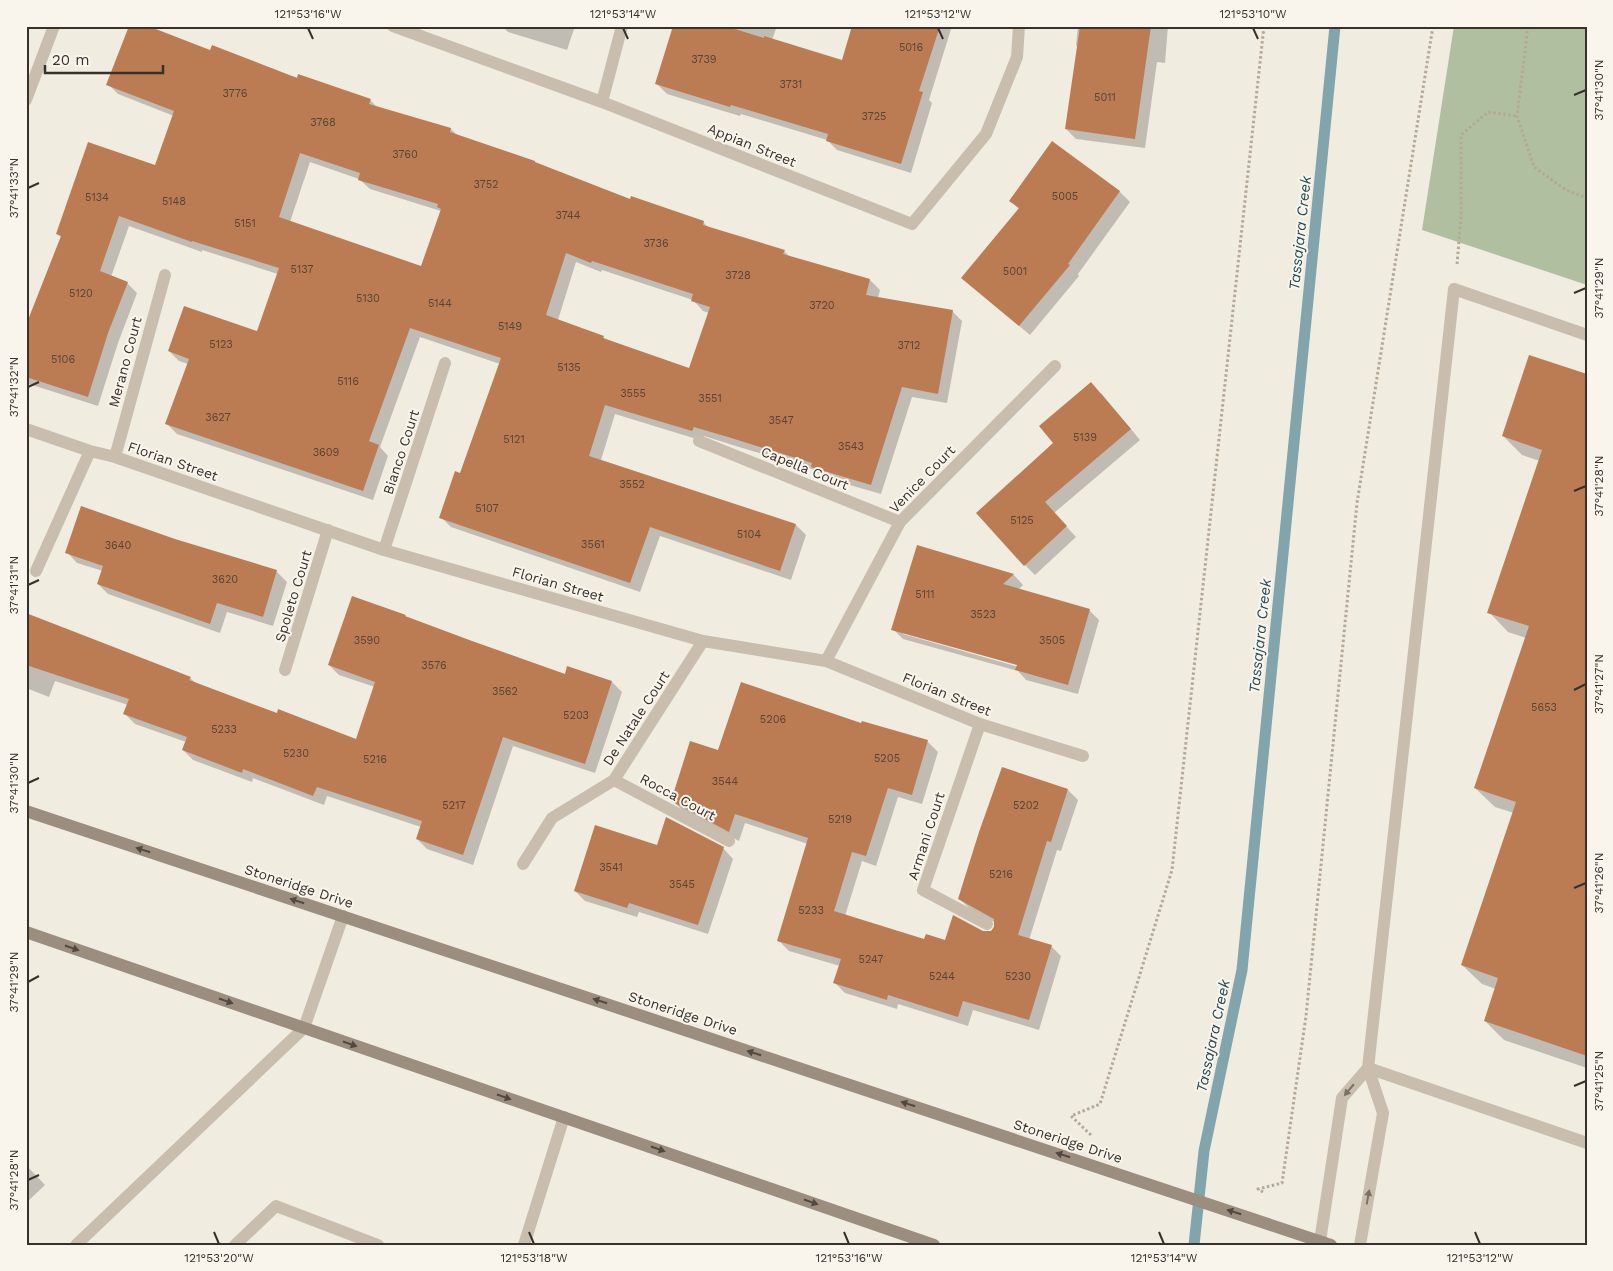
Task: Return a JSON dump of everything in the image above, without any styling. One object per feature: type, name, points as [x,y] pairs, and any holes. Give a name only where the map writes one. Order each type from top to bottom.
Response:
[{"type":"main road","name":"Stoneridge Drive","points":[[26,811],[1325,1243]]},
{"type":"main road","points":[[26,932],[934,1245]]},
{"type":"street","points":[[26,100],[54,26]]},
{"type":"street","name":"Appian Street","points":[[393,26],[602,102],[912,224],[986,134],[1017,57],[1019,26]]},
{"type":"street","points":[[602,102],[622,26]]},
{"type":"street","name":"Merano Court","points":[[115,457],[164,275]]},
{"type":"street","points":[[1360,1245],[1383,1113],[1368,1068],[1454,289],[1587,335]]},
{"type":"street","name":"Bianco Court","points":[[384,550],[445,363]]},
{"type":"street","name":"Venice Court","points":[[826,661],[900,522],[1055,366]]},
{"type":"street","name":"Florian Street","points":[[26,429],[90,451],[115,457],[384,550],[703,641],[826,661],[980,724],[1082,756]]},
{"type":"street","name":"Capella Court","points":[[699,441],[900,522]]},
{"type":"street","points":[[36,572],[90,451]]},
{"type":"street","name":"Spoleto Court","points":[[286,670],[328,530]]},
{"type":"street","name":"De Natale Court","points":[[523,864],[552,818],[614,780],[703,641]]},
{"type":"street","name":"Armani Court","points":[[980,724],[923,890],[987,924]]},
{"type":"street","name":"Rocca Court","points":[[614,780],[729,841]]},
{"type":"street","points":[[76,1245],[304,1028],[344,916]]},
{"type":"street","points":[[1368,1068],[1587,1143]]},
{"type":"street","points":[[1325,1243],[1342,1098],[1368,1068]]},
{"type":"street","points":[[524,1245],[564,1117]]},
{"type":"street","points":[[235,1245],[276,1206],[378,1245]]},
{"type":"path","points":[[1091,1164],[1094,1137],[1071,1116],[1100,1104],[1172,870],[1264,26]]},
{"type":"path","points":[[1280,1228],[1280,1205],[1258,1189],[1282,1183],[1306,1016],[1357,503],[1433,26]]},
{"type":"path","points":[[1528,26],[1518,116],[1534,167],[1566,190],[1587,198]]},
{"type":"path","points":[[1454,289],[1461,218],[1461,135],[1488,112],[1518,116]]},
{"type":"green space","points":[[1454,26],[1587,26],[1587,285],[1422,230]]},
{"type":"building","points":[[129,26],[148,26],[210,50],[212,45],[297,78],[298,74],[371,99],[369,104],[451,128],[450,132],[535,161],[630,199],[631,196],[704,221],[703,225],[785,250],[783,254],[870,279],[866,295],[953,310],[938,394],[902,387],[871,485],[811,467],[812,463],[728,437],[694,427],[692,431],[605,405],[589,456],[796,524],[780,571],[650,527],[630,583],[439,518],[455,471],[460,473],[501,358],[410,328],[369,441],[379,445],[363,491],[165,424],[189,359],[168,351],[184,306],[257,331],[279,268],[192,242],[119,216],[100,271],[128,282],[108,333],[88,397],[26,377],[26,325],[61,236],[56,234],[88,142],[155,165],[174,111],[106,85]],"holes":[[[300,153],[360,173],[358,180],[438,204],[437,207],[441,209],[421,266],[279,217]],[[566,253],[591,263],[592,261],[693,294],[691,301],[710,307],[689,368],[603,338],[604,336],[546,315]]]},
{"type":"building","points":[[673,26],[725,26],[842,60],[852,26],[940,26],[919,91],[923,92],[901,164],[826,141],[828,134],[655,84]]},
{"type":"building","points":[[1080,26],[1151,26],[1135,139],[1065,129]]},
{"type":"building","points":[[1052,141],[1120,191],[1068,264],[1070,265],[1019,326],[961,278],[1019,208],[1009,201]]},
{"type":"building","points":[[1529,355],[1587,374],[1587,1056],[1484,1021],[1498,978],[1461,965],[1516,802],[1474,788],[1529,626],[1487,613],[1542,450],[1502,436]]},
{"type":"building","points":[[1091,382],[1131,429],[1045,502],[1067,526],[1024,566],[976,513],[1053,443],[1039,426]]},
{"type":"building","points":[[81,506],[175,539],[277,570],[263,617],[217,603],[210,624],[97,584],[103,566],[65,553]]},
{"type":"building","points":[[917,545],[1014,574],[1003,584],[1090,609],[1068,685],[1015,670],[1017,665],[891,630]]},
{"type":"building","points":[[352,596],[565,674],[567,666],[612,681],[585,764],[503,737],[463,855],[416,839],[422,821],[317,787],[313,796],[243,769],[242,773],[182,750],[187,737],[123,714],[129,699],[26,665],[26,613],[191,677],[189,680],[277,713],[278,709],[356,739],[375,682],[328,665]]},
{"type":"building","points":[[741,682],[861,723],[862,721],[928,740],[912,795],[888,788],[866,856],[852,852],[834,911],[924,939],[926,934],[945,940],[953,915],[983,931],[991,931],[994,927],[994,919],[958,899],[1002,767],[1068,789],[1051,842],[1047,841],[1018,935],[1052,945],[1029,1020],[963,1001],[958,1017],[888,995],[887,1000],[833,983],[841,959],[777,941],[808,838],[735,814],[729,832],[671,801],[690,741],[718,750]]},
{"type":"building","points":[[666,817],[724,847],[698,925],[629,903],[627,908],[574,891],[595,825],[657,845]]},
{"type":"waterway","name":"Tassajara Creek","points":[[1194,1245],[1204,1151],[1242,970],[1335,26]]}]
